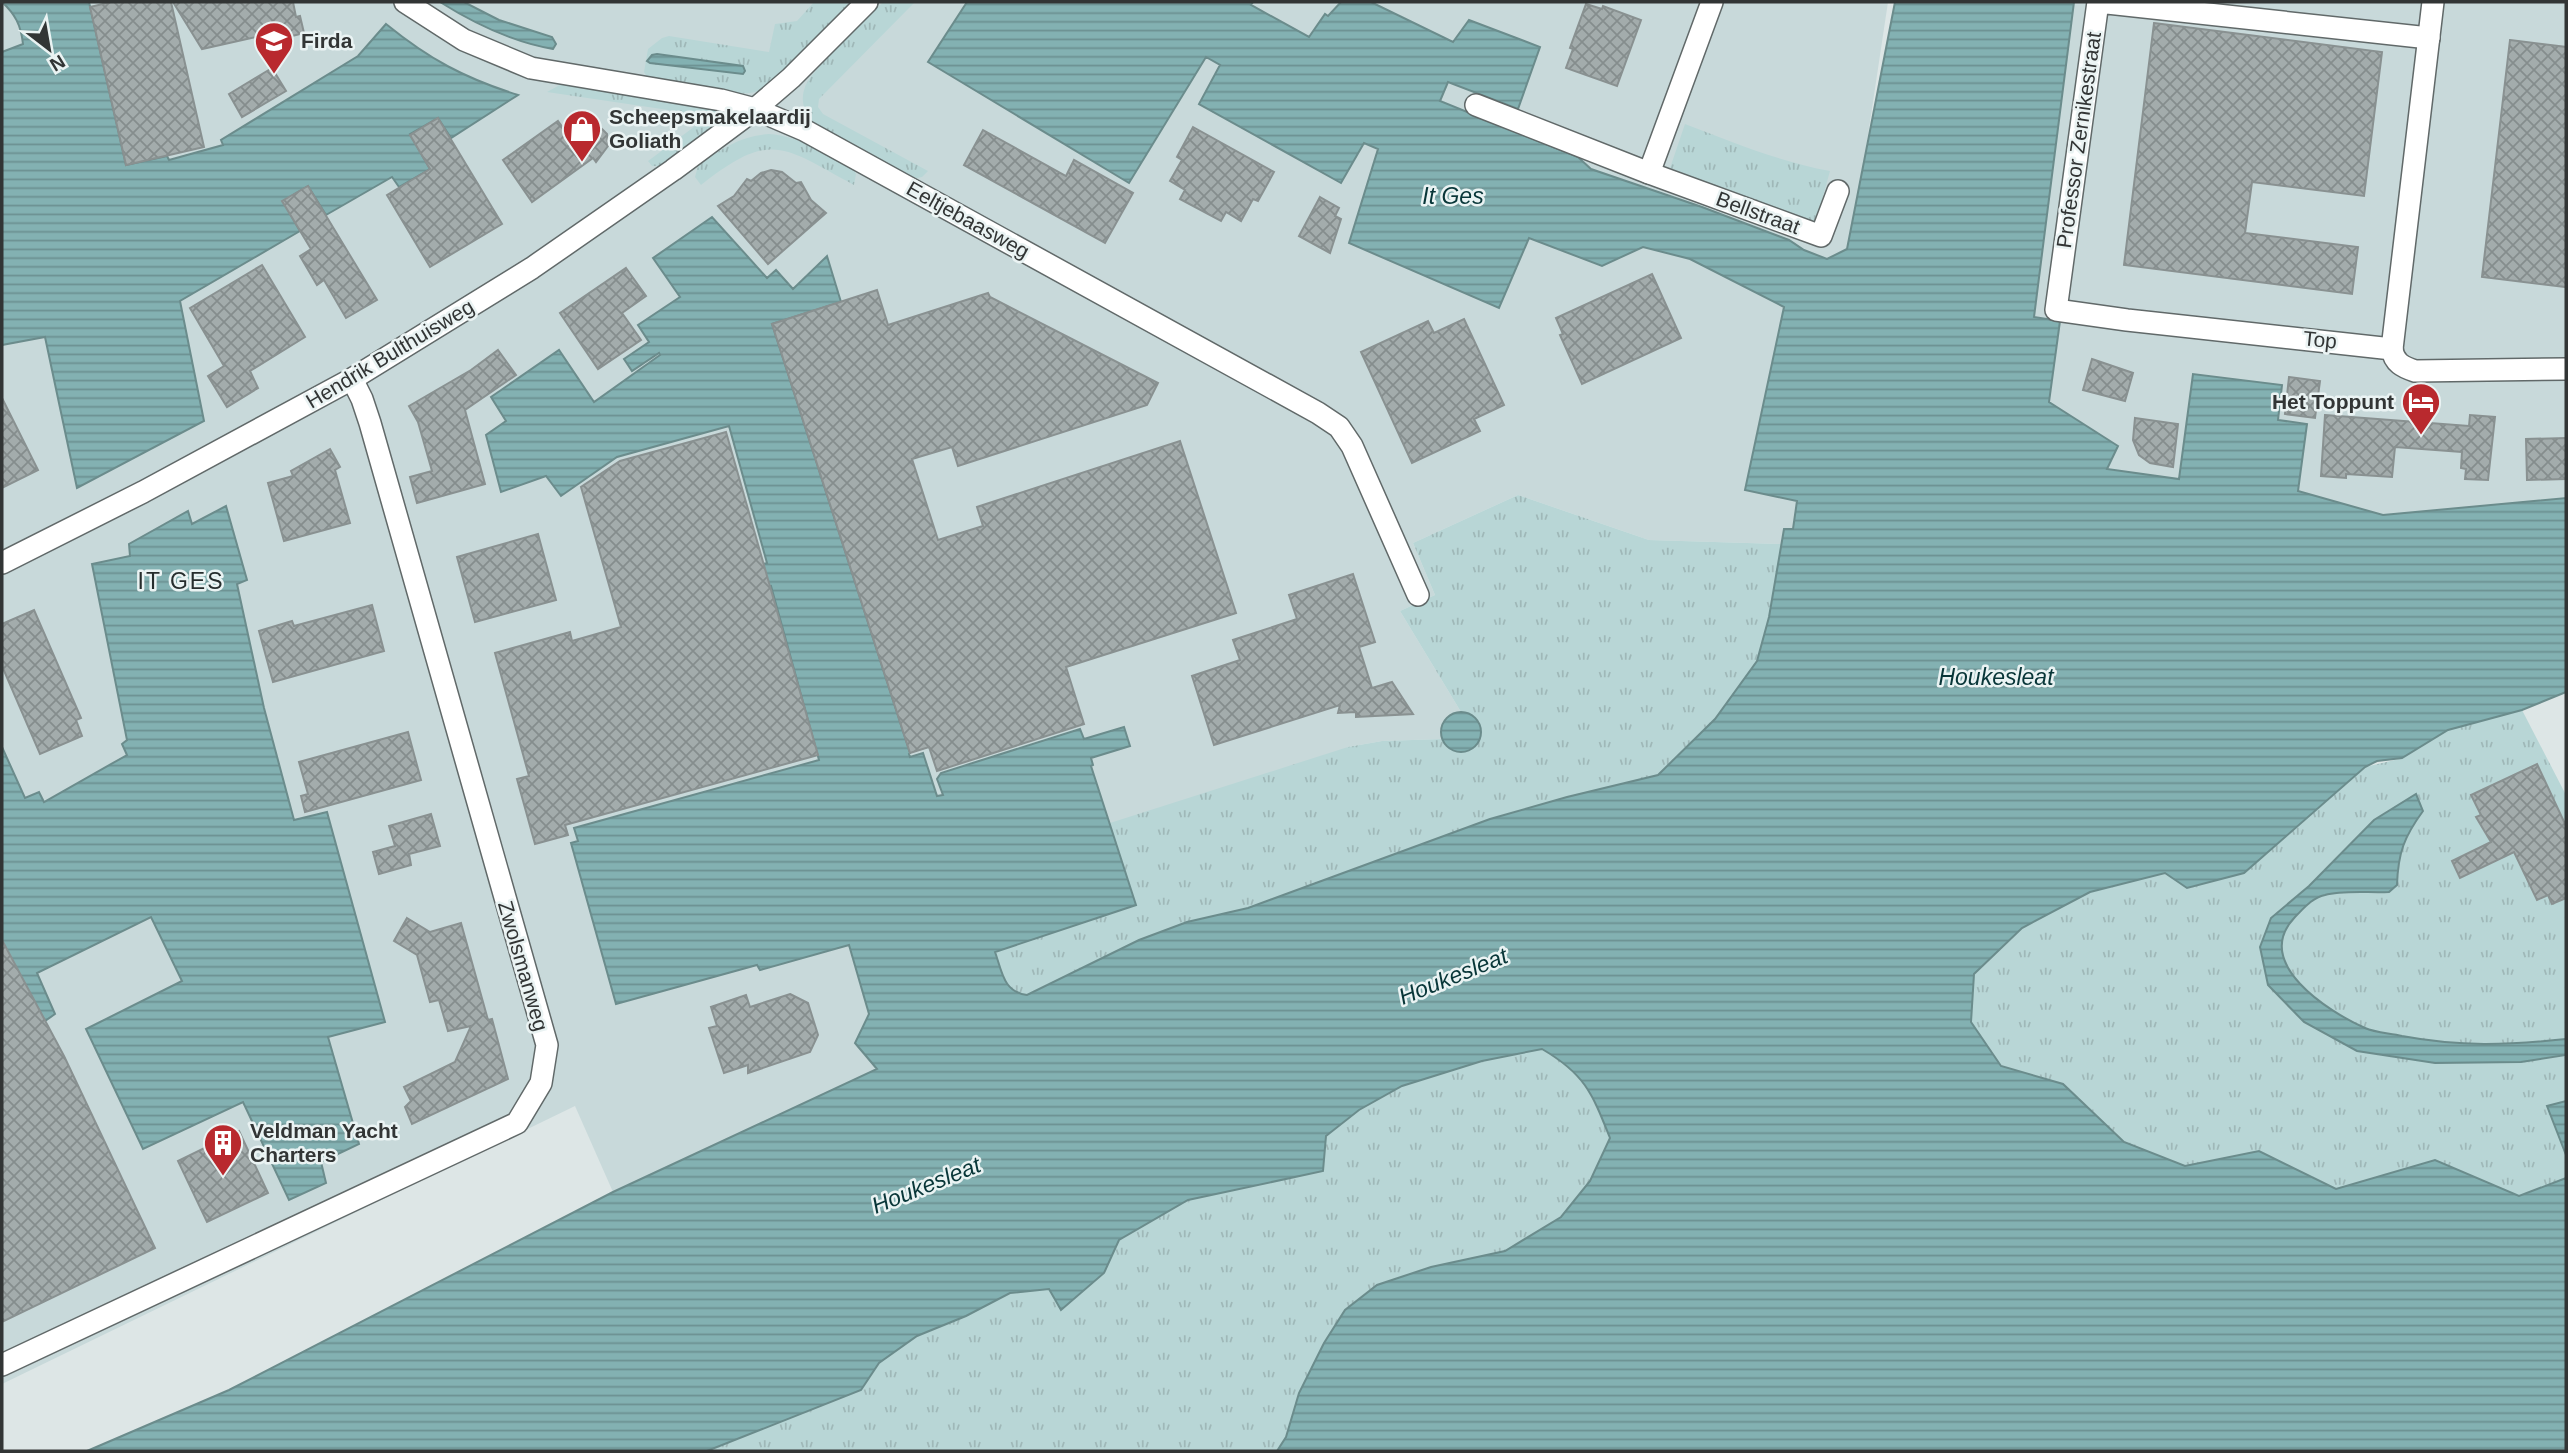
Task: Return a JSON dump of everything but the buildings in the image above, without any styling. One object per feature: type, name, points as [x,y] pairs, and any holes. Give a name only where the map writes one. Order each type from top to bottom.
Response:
[{"type":"street","name":"Eeltjebaasweg","points":[[405,2],[464,40],[531,68],[633,84],[755,109],[804,130],[1318,413],[1339,427],[1352,446],[1418,595]]},
{"type":"street","name":"Hendrik Bulthuisweg","points":[[2,563],[154,486],[352,379],[532,268],[755,109],[834,37],[867,2]]},
{"type":"street","points":[[1649,173],[1712,2]]},
{"type":"street","name":"Professor Zernikestraat","points":[[2063,311],[2056,310],[2098,2],[2429,38]]},
{"type":"street","points":[[2433,2],[2392,349],[2396,362],[2415,371],[2566,369]]},
{"type":"street","name":"Bellstraat","points":[[1476,105],[1649,173],[1821,236],[1838,191]]},
{"type":"street","name":"Top","points":[[2063,311],[2392,349]]},
{"type":"street","name":"Zwolsmanweg","points":[[2,1365],[517,1124],[541,1083],[547,1045],[370,423],[352,379]]},
{"type":"shaded area","points":[[2,2],[967,2],[929,62],[1129,183],[1206,57],[1220,65],[1200,104],[1341,183],[1364,143],[1378,149],[1498,308],[1529,238],[1602,266],[1643,247],[1690,259],[1784,307],[1745,490],[1797,501],[1793,530],[1784,529],[1782,544],[1649,540],[1518,495],[1413,543],[1435,595],[1400,611],[1461,712],[1442,739],[1382,741],[1348,747],[1027,995],[816,1099],[613,1192],[575,1106],[2,1384]]},
{"type":"shaded area","points":[[1222,2],[1888,2],[1848,268],[1399,96]]},
{"type":"shaded area","points":[[2074,2],[2566,2],[2566,516],[2143,588],[2013,414]]},
{"type":"green space","points":[[814,2],[851,2],[792,64],[768,86],[758,91],[734,93],[703,89],[647,77],[644,72],[648,49],[662,38],[669,36],[769,52],[775,24],[797,21]],"holes":[[[650,63],[745,71],[743,74]]]},
{"type":"green space","points":[[883,2],[915,2],[819,99],[818,107],[823,114],[928,171],[922,177],[913,179],[818,126],[810,118],[803,104],[803,93],[809,79]]},
{"type":"green space","points":[[567,81],[715,109],[718,120],[659,166],[652,166],[648,161],[702,121],[702,115],[547,92]]},
{"type":"green space","points":[[1685,124],[1775,157],[1830,171],[1815,225],[1670,168]]},
{"type":"green space","points":[[769,134],[802,142],[853,169],[856,174],[854,185],[810,161],[777,150],[744,156],[701,185],[695,177],[698,166],[723,149],[749,137]]},
{"type":"green space","points":[[1518,495],[1649,540],[1782,544],[1769,617],[1757,661],[1715,719],[1658,775],[1490,819],[1248,908],[1187,922],[1139,940],[1027,995],[1008,985],[995,952],[1136,905],[1110,823],[1348,747],[1382,741],[1442,739],[1444,742],[1464,712],[1461,712],[1400,611],[1435,595],[1413,543]]},
{"type":"green space","points":[[2522,710],[2566,795],[2566,1101],[2547,1106],[2566,1155],[2566,1178],[2519,1196],[2435,1160],[2336,1189],[2259,1151],[2185,1166],[2124,1142],[2063,1084],[2001,1066],[1971,1022],[1974,974],[2022,928],[2090,892],[2165,873],[2187,888],[2308,815],[2365,767],[2399,759],[2448,730]]},
{"type":"green space","points":[[1542,1049],[1568,1067],[1586,1086],[1610,1138],[1590,1181],[1561,1217],[1505,1251],[1431,1267],[1377,1285],[1345,1310],[1299,1393],[1286,1437],[1277,1451],[707,1451],[861,1390],[879,1363],[917,1336],[966,1316],[1010,1293],[1049,1288],[1061,1310],[1104,1273],[1119,1240],[1188,1200],[1323,1171],[1326,1136],[1359,1110],[1402,1086],[1482,1061]]},
{"type":"water","points":[[2,2],[89,2],[126,165],[167,156],[169,160],[223,145],[221,140],[358,56],[386,24],[448,66],[481,82],[518,95],[451,138],[438,118],[410,134],[430,169],[399,187],[392,177],[326,215],[308,186],[283,201],[300,231],[180,301],[204,421],[77,488],[45,337],[2,345],[2,52],[23,44],[17,20]]},
{"type":"water","points":[[440,2],[464,2],[499,20],[552,37],[556,44],[553,49],[508,37],[480,25]]},
{"type":"water","name":"Houkesleat","points":[[967,2],[1253,2],[1251,5],[1309,37],[1325,14],[1328,16],[1341,2],[1371,2],[1453,42],[1469,20],[1540,47],[1518,109],[1448,82],[1440,101],[1578,157],[1591,169],[1789,240],[1804,250],[1827,259],[1847,249],[1895,2],[2074,2],[2034,317],[2060,321],[2049,402],[2118,446],[2107,469],[2179,479],[2193,374],[2282,385],[2278,420],[2307,424],[2298,491],[2383,515],[2566,498],[2566,692],[2522,710],[2448,730],[2402,758],[2377,761],[2365,767],[2244,873],[2187,888],[2165,873],[2090,892],[2022,928],[1974,974],[1971,1022],[2001,1066],[2063,1084],[2124,1142],[2185,1166],[2259,1151],[2336,1189],[2435,1160],[2519,1196],[2566,1178],[2566,1451],[1277,1451],[1286,1437],[1299,1393],[1324,1343],[1345,1310],[1377,1285],[1431,1267],[1505,1251],[1561,1217],[1590,1181],[1610,1138],[1592,1097],[1578,1076],[1542,1049],[1482,1061],[1402,1086],[1359,1110],[1326,1136],[1323,1171],[1188,1200],[1119,1240],[1104,1273],[1061,1310],[1049,1289],[1010,1293],[966,1316],[917,1336],[879,1363],[861,1390],[707,1451],[87,1451],[229,1390],[613,1192],[877,1069],[855,1043],[869,1014],[849,945],[760,970],[757,965],[616,1004],[571,843],[578,841],[574,828],[819,760],[771,586],[681,610],[674,588],[767,563],[729,426],[617,457],[561,496],[546,476],[501,492],[486,435],[506,421],[491,397],[559,350],[594,402],[660,355],[659,353],[632,371],[624,359],[649,342],[638,325],[680,297],[653,258],[712,217],[767,278],[776,270],[793,289],[827,256],[841,302],[772,324],[910,757],[923,753],[937,796],[943,795],[937,779],[941,773],[1080,729],[1084,739],[1124,727],[1130,746],[1091,758],[1091,766],[1136,905],[995,952],[1008,985],[1019,993],[1027,995],[1139,940],[1187,922],[1248,908],[1490,819],[1658,775],[1715,719],[1757,661],[1769,617],[1784,529],[1793,529],[1797,501],[1745,490],[1784,307],[1690,259],[1643,247],[1602,266],[1529,238],[1499,308],[1349,243],[1378,149],[1364,143],[1341,183],[1199,104],[1220,65],[1206,57],[1129,183],[928,62]]},
{"type":"water","points":[[657,54],[743,66],[745,71],[743,74],[647,61]]},
{"type":"water","points":[[226,506],[247,580],[237,584],[264,708],[294,820],[327,812],[385,1022],[328,1037],[359,1144],[321,1162],[326,1183],[289,1200],[243,1102],[143,1149],[86,1029],[182,981],[151,917],[37,973],[55,1014],[45,1021],[12,961],[2,967],[2,747],[25,798],[39,792],[44,802],[127,755],[122,744],[127,740],[92,564],[130,556],[129,544],[188,511],[192,524]]},
{"type":"water","points":[[1461,712],[1475,718],[1481,732],[1475,746],[1461,752],[1447,746],[1441,732],[1447,718]]},
{"type":"water","points":[[2416,794],[2423,811],[2403,846],[2397,885],[2389,892],[2339,893],[2320,896],[2312,901],[2295,917],[2284,934],[2282,952],[2288,968],[2315,998],[2369,1030],[2424,1040],[2464,1043],[2504,1044],[2566,1039],[2566,1055],[2521,1062],[2435,1063],[2357,1051],[2304,1022],[2268,985],[2260,947],[2271,918],[2309,886],[2374,820]]},
{"type":"water","points":[[2566,1101],[2566,1155],[2547,1106]]},
{"type":"place","name":"Firda","points":[[274,75]]},
{"type":"place","name":"Scheepsmakelaardij Goliath","points":[[582,163]]},
{"type":"place","name":"Het Toppunt","points":[[2421,436]]},
{"type":"place","name":"Veldman Yacht Charters","points":[[223,1177]]},
{"type":"district","name":"IT GES","points":[[181,581]]},
{"type":"water label","name":"It Ges","points":[[1453,196]]}]
